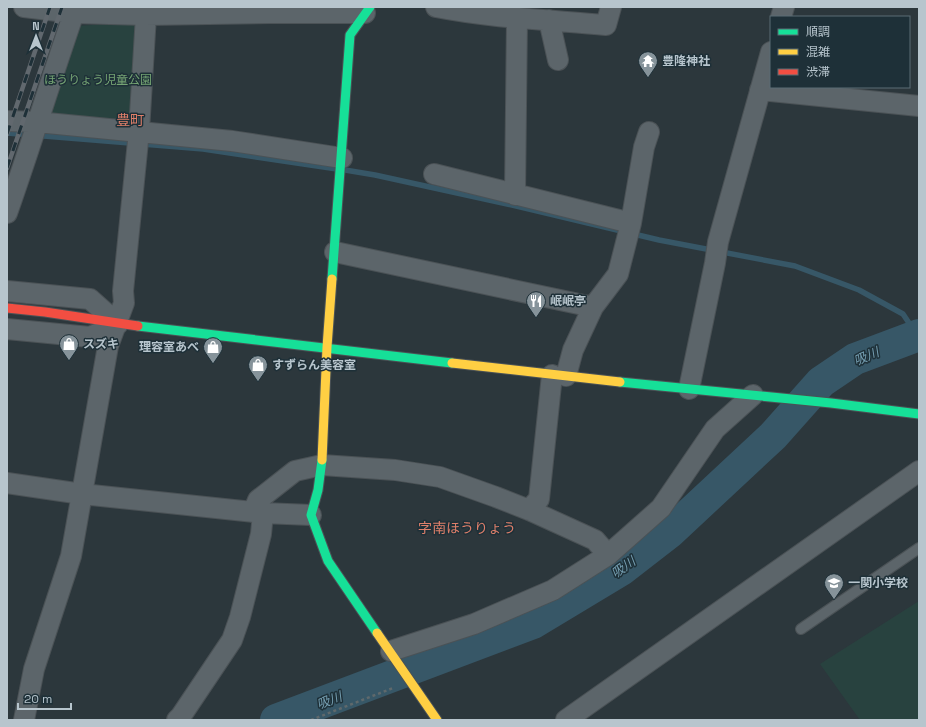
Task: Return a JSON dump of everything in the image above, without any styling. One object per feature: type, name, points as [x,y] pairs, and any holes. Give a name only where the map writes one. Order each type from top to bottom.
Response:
[{"type":"street","points":[[24,7],[146,15],[271,10],[368,10]]},
{"type":"street","points":[[436,7],[456,11],[516,18],[606,25],[611,7]]},
{"type":"street","points":[[7,213],[31,146],[37,122],[75,10]]},
{"type":"street","points":[[368,10],[350,35],[327,347],[322,465],[318,490],[311,514],[328,561],[437,720]]},
{"type":"street","points":[[24,720],[34,669],[71,556],[108,346],[118,324],[124,303],[123,291],[139,131],[146,15]]},
{"type":"street","points":[[515,195],[516,18]]},
{"type":"street","points":[[549,20],[558,60]]},
{"type":"street","points":[[689,389],[718,242],[770,55]]},
{"type":"street","points":[[760,90],[919,106]]},
{"type":"street","points":[[7,121],[37,122],[139,131],[232,141],[342,158]]},
{"type":"street","points":[[529,510],[539,499],[559,375],[573,350],[593,307],[618,274],[631,223],[644,147],[649,132]]},
{"type":"street","points":[[434,174],[631,223]]},
{"type":"street","points":[[335,252],[593,307]]},
{"type":"street","points":[[7,291],[90,299],[118,324]]},
{"type":"street","points":[[7,308],[45,312],[118,324],[559,375],[831,403],[919,414]]},
{"type":"street","points":[[7,330],[90,337],[118,324]]},
{"type":"street","points":[[393,654],[474,624],[554,590],[608,555],[661,508],[715,429],[753,395]]},
{"type":"street","points":[[177,720],[232,640],[240,617],[261,534],[258,500],[295,471],[322,465],[395,470],[440,477],[529,510],[595,540],[608,555]]},
{"type":"street","points":[[566,720],[919,471]]},
{"type":"street","points":[[7,484],[82,494],[258,512],[311,514]]},
{"type":"lane","points":[[801,629],[919,548]]},
{"type":"path","points":[[311,720],[409,680]]},
{"type":"green space","name":"ほうりょう児童公園","points":[[140,22],[134,122],[46,115],[76,26]]},
{"type":"green space","points":[[919,601],[919,720],[860,720],[820,664]]},
{"type":"waterway","points":[[7,133],[203,149],[337,169]]},
{"type":"waterway","points":[[345,170],[375,175],[512,205],[659,240],[795,266],[859,290],[903,314],[917,335]]},
{"type":"waterway","name":"吸川","points":[[276,720],[533,623],[621,570],[670,532],[773,436],[821,382],[855,359],[919,335]]},
{"type":"railway","points":[[7,134],[50,7]]},
{"type":"railway","points":[[7,168],[62,7]]},
{"type":"traffic: fast","points":[[332,279],[350,35],[370,7]]},
{"type":"traffic: fast","points":[[138,326],[452,363]]},
{"type":"traffic: fast","points":[[620,382],[831,403],[919,414]]},
{"type":"traffic: fast","points":[[322,460],[318,490],[311,515],[328,561],[377,633]]},
{"type":"traffic: slow","points":[[322,460],[327,347],[332,279]]},
{"type":"traffic: slow","points":[[452,363],[620,382]]},
{"type":"traffic: slow","points":[[377,633],[437,720]]},
{"type":"traffic: jam","points":[[7,308],[45,312],[138,326]]},
{"type":"place","name":"豊隆神社","points":[[648,78]]},
{"type":"place","name":"岷岷亭","points":[[536,318]]},
{"type":"place","name":"スズキ","points":[[69,361]]},
{"type":"place","name":"理容室あべ","points":[[213,364]]},
{"type":"place","name":"すずらん美容室","points":[[258,382]]},
{"type":"place","name":"一関小学校","points":[[834,600]]},
{"type":"district","name":"豊町","points":[[130,120]]},
{"type":"district","name":"字南ほうりょう","points":[[467,528]]}]
